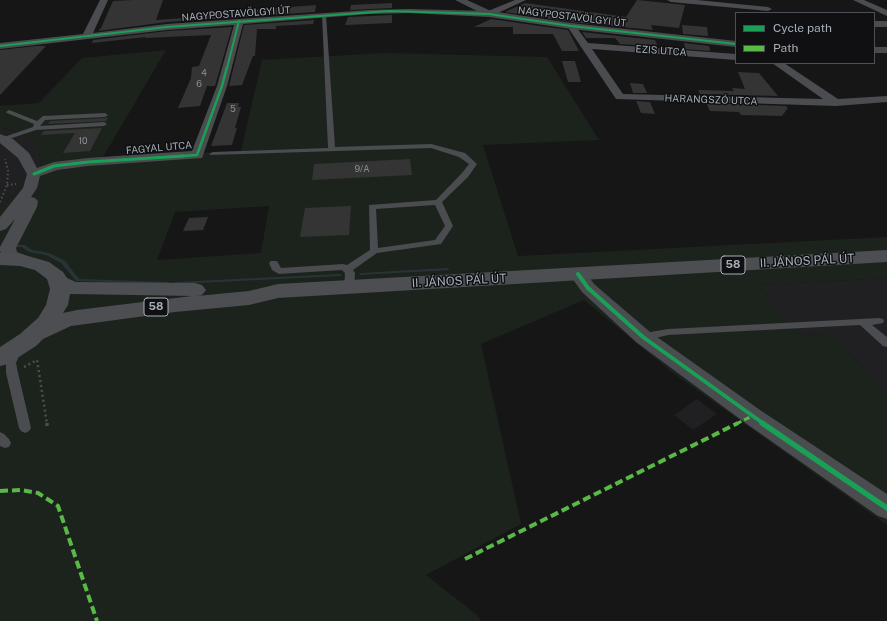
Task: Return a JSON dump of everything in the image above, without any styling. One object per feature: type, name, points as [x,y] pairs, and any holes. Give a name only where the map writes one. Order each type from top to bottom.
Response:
[{"type":"main road","name":"II. JÁNOS PÁL ÚT","points":[[36,333],[64,320],[77,317],[249,298],[349,278],[578,274],[887,256]]},
{"type":"main road","name":"58","points":[[0,259],[32,262],[50,270],[59,282],[60,297],[49,319],[10,359]]},
{"type":"main road","name":"58","points":[[59,282],[73,288],[176,291],[247,289],[278,292]]},
{"type":"street","points":[[86,37],[104,0]]},
{"type":"street","points":[[460,0],[489,14],[522,0]]},
{"type":"street","points":[[671,0],[771,11]]},
{"type":"street","points":[[755,0],[771,11]]},
{"type":"street","points":[[857,0],[887,13]]},
{"type":"street","name":"NAGYPOSTAVÖLGYI ÚT","points":[[1,47],[167,27],[389,11],[489,14],[571,26],[735,44]]},
{"type":"street","name":"FAGYAL UTCA","points":[[32,181],[54,166],[88,162],[197,155],[222,86],[239,22]]},
{"type":"street","points":[[875,24],[887,24]]},
{"type":"street","name":"HARANGSZÓ UTCA","points":[[571,26],[620,97],[836,103],[887,99]]},
{"type":"street","name":"EZIS UTCA","points":[[586,46],[735,57]]},
{"type":"street","points":[[875,50],[887,50]]},
{"type":"street","points":[[778,64],[836,103]]},
{"type":"street","points":[[2,139],[24,156],[32,181],[32,194],[29,206],[8,248],[9,256],[21,260]]},
{"type":"street","points":[[197,155],[213,154]]},
{"type":"street","points":[[0,226],[12,213],[32,181]]},
{"type":"street","points":[[578,274],[588,288],[643,337],[752,416],[887,508]]},
{"type":"lane","points":[[324,15],[332,150]]},
{"type":"lane","points":[[9,112],[37,126]]},
{"type":"lane","points":[[37,126],[43,118],[105,115]]},
{"type":"lane","points":[[2,139],[37,126],[104,124]]},
{"type":"lane","points":[[213,154],[431,146],[462,155],[473,164],[465,175],[438,202],[372,207],[374,251]]},
{"type":"lane","points":[[274,263],[275,268],[279,271],[343,267],[349,278],[374,251],[438,242],[449,226],[438,202]]},
{"type":"lane","points":[[643,337],[668,332],[879,321]]},
{"type":"lane","points":[[863,322],[887,343]]},
{"type":"lane","points":[[10,359],[25,428]]},
{"type":"path","points":[[0,202],[7,185],[8,171],[5,158]]},
{"type":"path","points":[[10,359],[37,360],[47,426]]},
{"type":"shaded area","points":[[166,50],[103,157],[241,151],[262,60],[384,53],[547,57],[599,140],[483,145],[518,256],[887,237],[887,278],[758,285],[798,335],[832,334],[887,394],[887,525],[673,373],[584,300],[481,344],[521,524],[426,575],[477,615],[481,621],[0,621],[0,208],[40,169],[42,163],[36,144],[26,135],[0,127],[0,106],[39,103],[82,58]],"holes":[[[269,206],[261,253],[157,260],[175,212]]]},
{"type":"shaded area","points":[[0,127],[26,135],[36,144],[42,163],[40,169],[0,208]]},
{"type":"shaded area","points":[[887,278],[887,394],[832,334],[798,335],[758,285]]},
{"type":"shaded area","points":[[697,399],[717,414],[693,430],[674,415]]},
{"type":"building","points":[[163,0],[156,20],[198,17],[198,14],[316,5],[315,12],[167,22],[98,31],[101,28],[113,1]]},
{"type":"building","points":[[637,0],[685,5],[679,28],[651,25],[653,30],[571,22],[505,12],[525,3],[626,17]]},
{"type":"building","points":[[392,3],[392,8],[350,10],[351,5]]},
{"type":"building","points":[[392,15],[392,23],[345,25],[348,17]]},
{"type":"building","points":[[491,19],[568,30],[579,51],[562,51],[553,34],[513,34],[513,27],[474,27]]},
{"type":"building","points":[[314,20],[313,24],[276,26],[276,29],[257,29],[255,56],[253,56],[242,85],[229,86],[244,25]]},
{"type":"building","points":[[682,25],[707,27],[708,36],[683,34]]},
{"type":"building","points":[[232,27],[215,86],[207,86],[200,106],[178,108],[191,78],[192,67],[199,66],[211,35],[145,38],[146,37],[92,43],[93,40],[167,31]]},
{"type":"building","points":[[582,32],[655,40],[657,45],[620,44],[615,38],[586,38]]},
{"type":"building","points":[[684,43],[709,46],[710,51],[685,49]]},
{"type":"building","points":[[46,46],[0,95],[0,50]]},
{"type":"building","points":[[562,61],[575,61],[581,82],[568,82]]},
{"type":"building","points":[[738,72],[759,73],[778,96],[700,94],[698,90],[734,91],[732,88],[745,89]]},
{"type":"building","points":[[630,83],[643,84],[647,93],[633,93]]},
{"type":"building","points":[[636,101],[650,102],[655,114],[641,113]]},
{"type":"building","points":[[227,103],[239,103],[238,107],[241,107],[232,145],[211,146]]},
{"type":"building","points":[[706,103],[786,106],[788,108],[782,116],[741,115],[739,112],[710,111]]},
{"type":"building","points":[[108,117],[106,121],[48,124],[50,121]]},
{"type":"building","points":[[102,128],[90,151],[63,153],[75,133],[41,135],[44,131]]},
{"type":"building","points":[[410,159],[412,175],[312,180],[314,164]]},
{"type":"building","points":[[351,206],[349,235],[300,237],[305,208]]},
{"type":"building","points":[[208,217],[203,230],[183,231],[189,218]]},
{"type":"waterway","points":[[17,246],[23,246],[31,251],[47,254],[63,262],[78,280],[168,283]]},
{"type":"waterway","points":[[361,274],[447,269]]},
{"type":"waterway","points":[[176,283],[339,275]]},
{"type":"marked path","points":[[465,559],[752,416]]},
{"type":"marked path","points":[[0,491],[21,490],[38,493],[58,506],[97,621]]},
{"type":"cycle path","points":[[0,46],[167,27],[389,11],[489,14],[571,26],[735,44]]},
{"type":"cycle path","points":[[34,174],[54,166],[88,162],[197,155],[222,86],[239,21]]},
{"type":"cycle path","points":[[578,274],[588,288],[643,337],[752,416],[887,508]]}]
